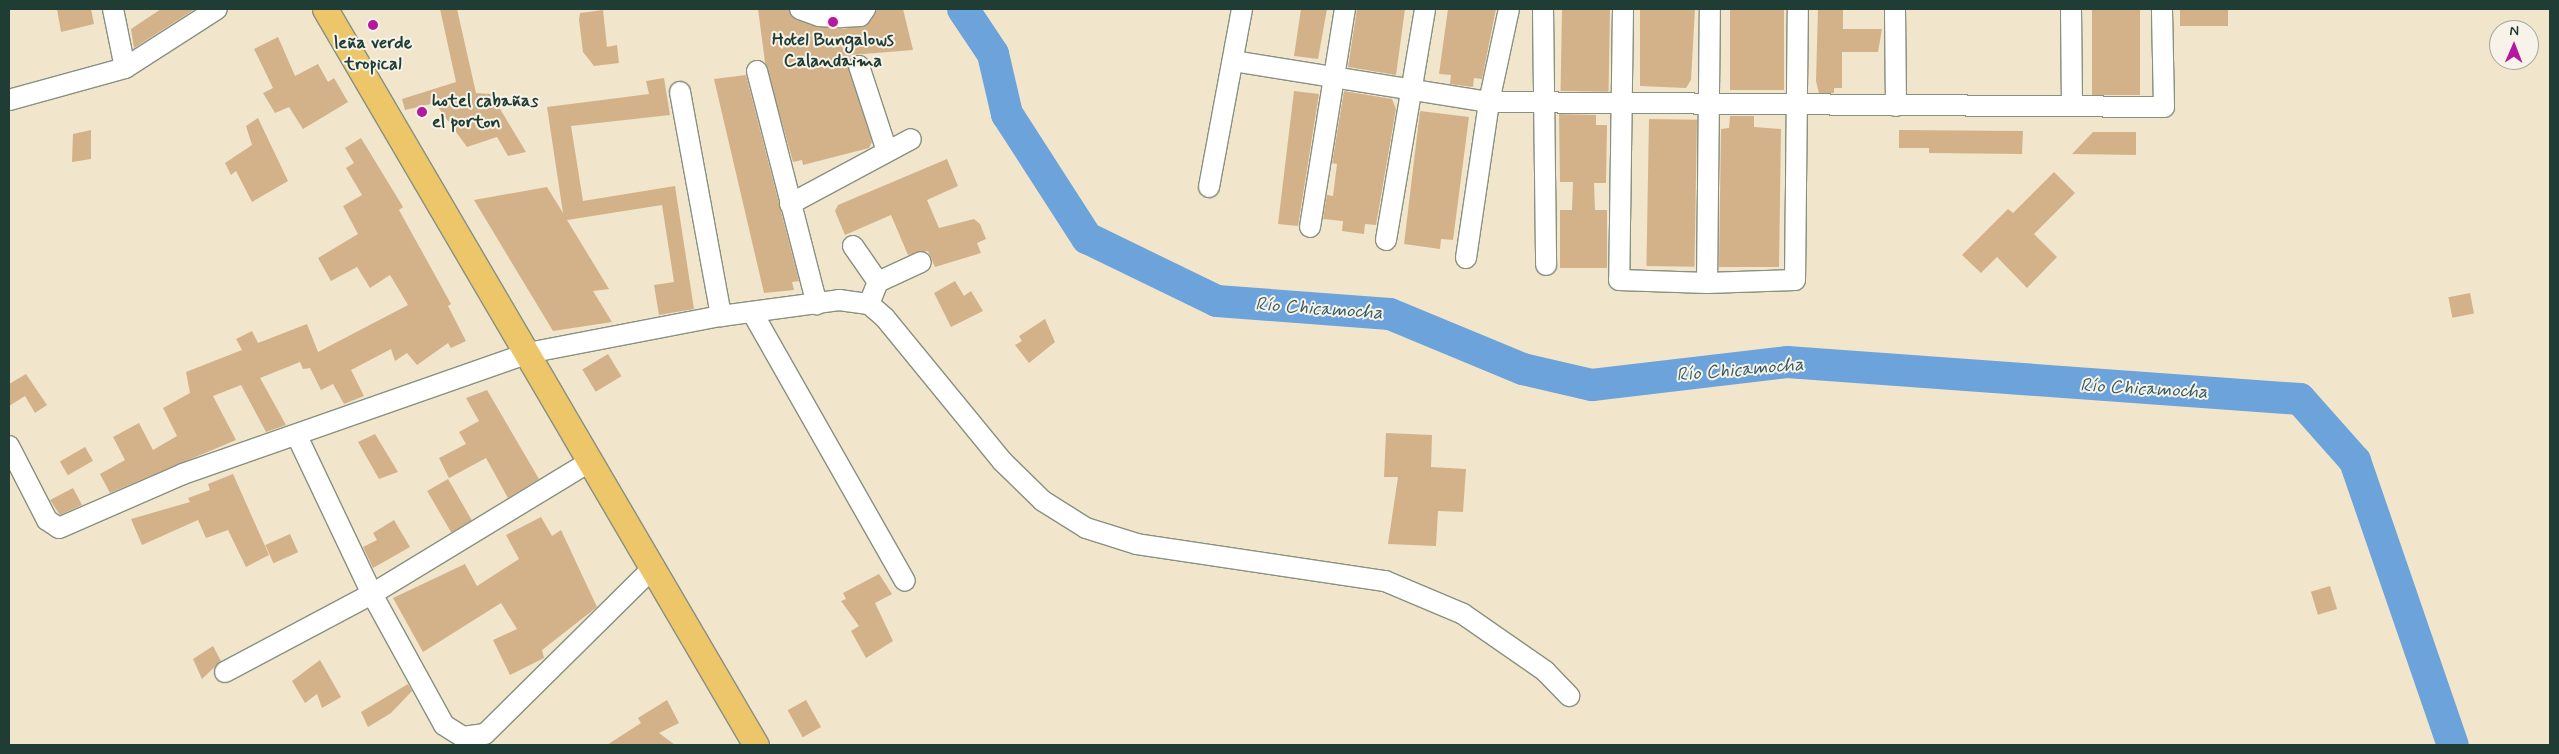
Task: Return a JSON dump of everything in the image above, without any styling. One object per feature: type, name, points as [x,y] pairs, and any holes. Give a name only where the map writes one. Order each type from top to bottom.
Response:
[{"type":"main road","points":[[325,9],[654,567],[756,745]]},
{"type":"street","points":[[113,9],[125,68]]},
{"type":"street","points":[[9,100],[125,68],[217,9]]},
{"type":"street","points":[[800,9],[819,16],[841,17],[860,16],[865,9]]},
{"type":"street","points":[[1210,187],[1242,9]]},
{"type":"street","points":[[1310,227],[1345,9]]},
{"type":"street","points":[[1386,240],[1426,9]]},
{"type":"street","points":[[1466,258],[1489,102],[1509,9]]},
{"type":"street","points":[[1543,9],[1546,265]]},
{"type":"street","points":[[1623,9],[1619,280],[1707,283],[1795,280],[1798,9]]},
{"type":"street","points":[[1707,283],[1710,9]]},
{"type":"street","points":[[1895,9],[1896,106]]},
{"type":"street","points":[[2071,9],[2072,106]]},
{"type":"street","points":[[1233,61],[1489,102],[2164,107],[2162,9]]},
{"type":"street","points":[[859,66],[887,151]]},
{"type":"street","points":[[757,71],[817,304]]},
{"type":"street","points":[[680,92],[721,316]]},
{"type":"street","points":[[790,204],[911,138]]},
{"type":"street","points":[[853,246],[878,282]]},
{"type":"street","points":[[869,304],[878,282],[921,262]]},
{"type":"street","points":[[9,446],[47,520],[58,528],[183,474],[298,436],[528,353],[721,316],[817,304],[869,304],[886,318],[1002,461],[1043,501],[1070,520],[1137,544],[1385,581],[1463,614],[1545,671],[1569,696]]},
{"type":"street","points":[[752,312],[905,581]]},
{"type":"street","points":[[298,436],[372,594],[444,725],[459,741],[485,734],[654,567]]},
{"type":"street","points":[[225,672],[372,594],[591,460]]},
{"type":"building","points":[[57,9],[91,9],[94,24],[61,32]]},
{"type":"building","points":[[161,9],[195,9],[134,48],[131,29]]},
{"type":"building","points":[[440,9],[457,9],[476,93],[491,94],[526,152],[508,156],[497,137],[467,147],[435,103],[405,110],[402,99],[456,82]]},
{"type":"building","points":[[758,9],[788,9],[796,20],[840,29],[866,26],[877,9],[903,9],[913,50],[851,55],[848,63],[872,142],[869,148],[803,165],[802,160],[793,162],[765,62]]},
{"type":"building","points":[[1301,9],[1327,9],[1318,59],[1294,56]]},
{"type":"building","points":[[1357,9],[1405,9],[1396,75],[1348,67]]},
{"type":"building","points":[[1448,9],[1496,9],[1482,79],[1474,78],[1473,87],[1450,84],[1451,75],[1439,74]]},
{"type":"building","points":[[1562,9],[1610,10],[1609,92],[1561,91]]},
{"type":"building","points":[[1640,9],[1695,9],[1691,80],[1686,88],[1640,86]]},
{"type":"building","points":[[1730,9],[1784,9],[1784,90],[1730,90]]},
{"type":"building","points":[[1818,9],[1843,9],[1843,29],[1882,29],[1878,52],[1842,52],[1842,88],[1834,88],[1834,93],[1819,93],[1816,81]]},
{"type":"building","points":[[2092,9],[2140,9],[2140,95],[2092,95]]},
{"type":"building","points":[[2180,9],[2228,9],[2228,26],[2180,26]]},
{"type":"building","points":[[603,10],[607,47],[617,45],[619,63],[594,66],[583,52],[579,20],[580,13]]},
{"type":"building","points":[[278,37],[295,76],[318,64],[328,82],[334,78],[348,102],[303,129],[289,107],[275,113],[263,93],[273,88],[254,49]]},
{"type":"building","points":[[746,75],[799,281],[792,282],[794,290],[764,293],[714,79]]},
{"type":"building","points":[[664,78],[670,115],[571,126],[583,201],[675,186],[694,309],[659,315],[654,285],[674,282],[662,205],[567,220],[609,289],[593,291],[612,322],[553,331],[474,200],[547,187],[563,213],[547,107],[649,94],[646,81]]},
{"type":"building","points":[[1294,91],[1319,94],[1298,226],[1278,224]]},
{"type":"building","points":[[1344,91],[1392,99],[1396,109],[1376,225],[1365,224],[1364,234],[1342,231],[1343,221],[1323,219],[1327,195],[1333,196],[1337,164],[1332,163]]},
{"type":"building","points":[[1420,111],[1469,117],[1453,240],[1441,239],[1440,249],[1404,244]]},
{"type":"building","points":[[1559,114],[1596,115],[1596,125],[1607,125],[1606,183],[1594,183],[1595,210],[1607,210],[1607,268],[1560,268],[1560,210],[1572,210],[1573,182],[1560,182]]},
{"type":"building","points":[[1730,116],[1754,116],[1754,127],[1781,129],[1779,267],[1719,267],[1721,129],[1729,128]]},
{"type":"building","points":[[258,118],[288,181],[252,202],[236,171],[231,175],[225,163],[252,145],[246,126]]},
{"type":"building","points":[[1649,119],[1697,120],[1694,267],[1646,266]]},
{"type":"building","points":[[91,130],[91,159],[72,162],[73,134]]},
{"type":"building","points":[[1899,130],[2023,131],[2022,154],[1929,153],[1929,148],[1899,148]]},
{"type":"building","points":[[2093,132],[2136,132],[2136,155],[2072,154]]},
{"type":"building","points":[[361,138],[403,207],[399,210],[451,304],[448,306],[466,341],[451,348],[448,343],[417,365],[407,353],[395,361],[391,349],[351,370],[364,396],[344,404],[333,384],[321,390],[310,368],[303,369],[300,362],[260,378],[286,425],[266,432],[241,385],[213,396],[236,440],[110,493],[100,474],[125,460],[113,437],[139,423],[153,450],[177,436],[163,408],[190,393],[186,372],[242,350],[236,339],[252,331],[258,343],[307,324],[318,352],[408,305],[390,275],[370,288],[357,267],[331,281],[318,258],[358,234],[343,206],[362,195],[346,168],[354,163],[345,148]]},
{"type":"building","points":[[947,159],[958,186],[927,200],[939,228],[974,219],[980,224],[986,239],[977,243],[981,253],[935,267],[928,251],[908,255],[891,215],[845,235],[835,211],[838,205]]},
{"type":"building","points":[[2054,172],[2075,193],[2034,234],[2057,257],[2027,288],[1997,257],[1981,273],[1962,255],[2008,209],[2013,213]]},
{"type":"building","points":[[955,281],[964,296],[971,291],[983,311],[951,327],[934,293]]},
{"type":"building","points":[[2470,293],[2474,314],[2452,318],[2448,297]]},
{"type":"building","points":[[1045,319],[1055,342],[1029,363],[1015,345],[1022,341],[1019,336]]},
{"type":"building","points":[[608,354],[621,376],[596,392],[582,369]]},
{"type":"building","points":[[26,374],[47,405],[35,413],[25,396],[9,406],[9,384]]},
{"type":"building","points":[[487,390],[539,479],[508,498],[486,458],[449,478],[439,458],[466,444],[459,432],[479,421],[466,398]]},
{"type":"building","points":[[1386,433],[1432,435],[1431,467],[1466,469],[1463,512],[1438,511],[1436,546],[1388,544],[1398,477],[1384,477]]},
{"type":"building","points":[[375,434],[398,472],[379,479],[358,442]]},
{"type":"building","points":[[85,447],[93,461],[68,475],[60,462]]},
{"type":"building","points":[[233,474],[269,555],[246,567],[228,530],[206,538],[198,520],[142,545],[131,519],[190,502],[188,498],[210,490],[208,484]]},
{"type":"building","points":[[448,479],[472,521],[451,533],[427,491]]},
{"type":"building","points":[[73,488],[82,505],[60,515],[50,500]]},
{"type":"building","points":[[541,517],[552,536],[561,530],[597,607],[542,650],[544,658],[510,675],[493,640],[517,629],[501,603],[423,652],[393,598],[465,564],[477,586],[519,559],[506,535]]},
{"type":"building","points":[[394,520],[410,547],[373,568],[363,547],[377,540],[373,533]]},
{"type":"building","points":[[290,534],[298,552],[273,563],[265,545]]},
{"type":"building","points":[[879,574],[892,594],[875,603],[893,641],[866,658],[851,631],[859,626],[841,601],[846,599],[843,593]]},
{"type":"building","points":[[2330,586],[2337,609],[2318,615],[2311,592]]},
{"type":"building","points":[[213,646],[221,661],[202,679],[193,659]]},
{"type":"building","points":[[320,660],[341,697],[322,708],[317,694],[305,703],[292,681]]},
{"type":"building","points":[[408,684],[412,691],[391,713],[368,727],[361,712]]},
{"type":"building","points":[[667,700],[679,723],[659,733],[675,745],[607,745],[641,723],[638,718]]},
{"type":"building","points":[[806,700],[821,727],[803,737],[788,710]]},
{"type":"waterway","name":"Río Chicamocha","points":[[963,9],[993,54],[1007,114],[1087,238],[1217,301],[1390,314],[1523,369],[1592,385],[1787,362],[2300,399],[2355,461],[2453,745]]},
{"type":"place","name":"Hotel Bungalows Calandaima","points":[[833,22]]},
{"type":"place","name":"leña verde tropical","points":[[373,25]]},
{"type":"place","name":"hotel cabañas el porton","points":[[422,112]]}]
